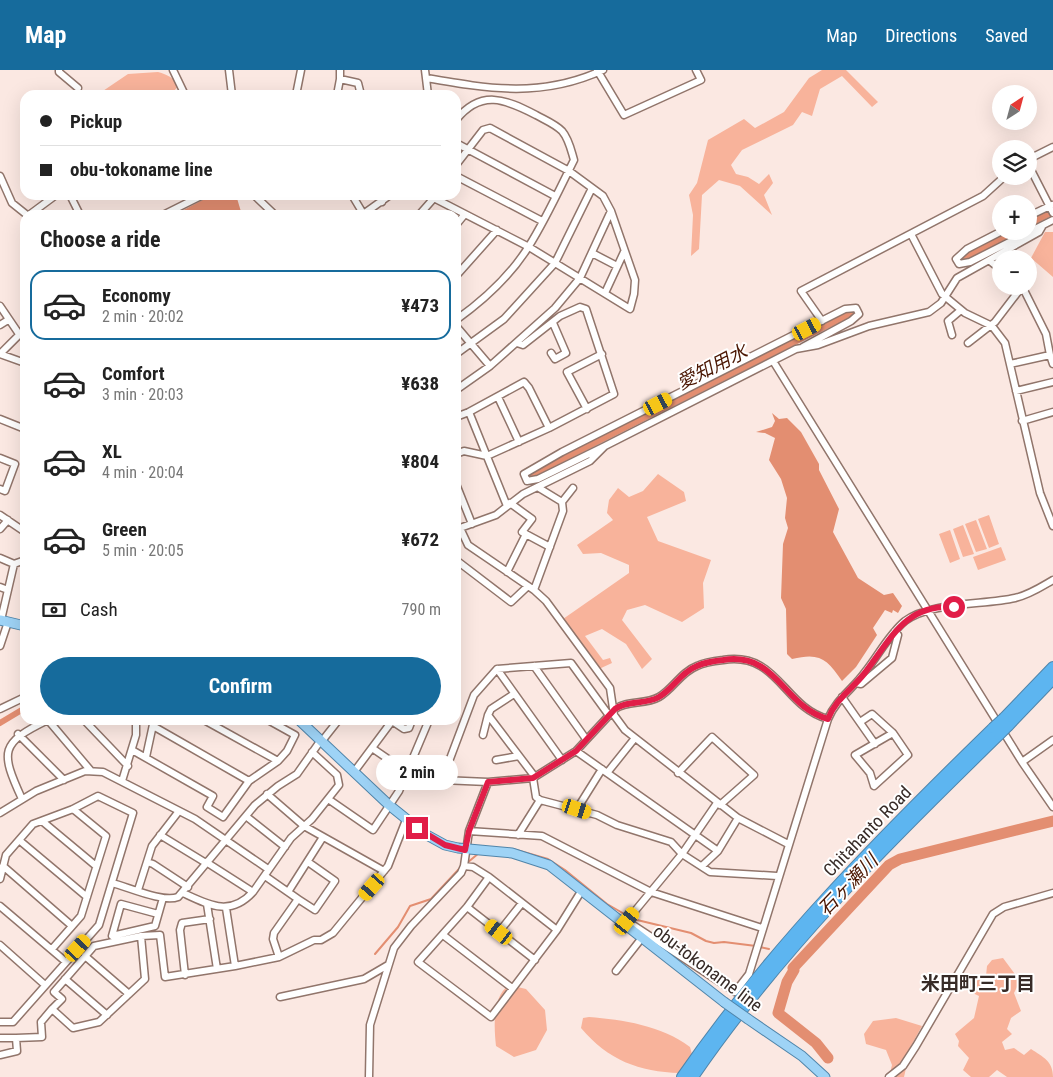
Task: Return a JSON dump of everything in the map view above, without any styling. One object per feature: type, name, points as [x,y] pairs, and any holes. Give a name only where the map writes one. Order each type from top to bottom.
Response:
[{"type":"highway","name":"Chitahanto Road","points":[[1006,722],[1053,667]]},
{"type":"highway","name":"Chitahanto Road","points":[[693,1077],[750,1000],[827,908],[996,732],[1053,679]]},
{"type":"highway","name":"Chitahanto Road","points":[[682,1077],[742,995],[821,903],[902,817],[996,732]]},
{"type":"main road","points":[[3,621],[20,625]]},
{"type":"main road","name":"obu-tokoname line","points":[[304,725],[389,805],[434,840],[465,850],[512,853],[533,858],[561,872],[625,923],[641,939],[724,1002],[802,1056],[825,1077]]},
{"type":"street","points":[[59,70],[78,88]]},
{"type":"street","points":[[173,70],[183,90]]},
{"type":"street","points":[[229,70],[231,90]]},
{"type":"street","points":[[297,90],[301,70]]},
{"type":"street","points":[[338,90],[340,70]]},
{"type":"street","points":[[425,70],[427,90]]},
{"type":"street","points":[[426,78],[518,90],[542,89],[591,76],[599,71],[624,116],[701,80],[696,70]]},
{"type":"street","points":[[340,79],[358,83],[360,90]]},
{"type":"street","points":[[461,115],[468,107],[484,100],[499,99],[512,103],[553,124],[562,131],[568,140],[574,160],[529,247],[500,283],[476,306],[461,316]]},
{"type":"street","points":[[461,158],[482,130],[490,128],[568,171],[603,196],[611,211],[635,280],[630,308],[529,247],[461,212]]},
{"type":"street","points":[[461,146],[556,196]]},
{"type":"street","points":[[1037,155],[1053,147]]},
{"type":"street","points":[[0,176],[12,203],[21,210]]},
{"type":"street","points":[[461,179],[542,221]]},
{"type":"street","points":[[1037,181],[1051,208],[1037,213]]},
{"type":"street","points":[[822,321],[801,291],[983,196],[995,185]]},
{"type":"street","points":[[461,351],[504,319],[555,263],[592,188]]},
{"type":"street","points":[[35,210],[49,200]]},
{"type":"street","points":[[174,210],[193,200]]},
{"type":"street","points":[[259,200],[270,210]]},
{"type":"street","points":[[370,210],[384,200]]},
{"type":"street","points":[[437,200],[457,210]]},
{"type":"street","points":[[461,386],[490,366],[555,308],[580,278],[611,211]]},
{"type":"street","points":[[461,219],[465,214]]},
{"type":"street","points":[[1037,228],[1053,220]]},
{"type":"street","points":[[802,348],[807,343],[851,321],[859,314],[856,308],[846,309],[534,468],[524,474],[526,480],[538,479],[802,348],[818,345],[869,326],[929,312],[941,303],[957,278],[1039,232],[1043,225]]},
{"type":"street","points":[[461,270],[496,230]]},
{"type":"street","points":[[911,234],[945,297],[961,310],[990,325],[1006,343],[1022,421],[1040,493],[1053,526]]},
{"type":"street","points":[[992,236],[962,252],[956,258],[959,264],[970,262],[1013,240]]},
{"type":"street","points":[[605,293],[624,252]]},
{"type":"street","points":[[592,253],[618,266]]},
{"type":"street","points":[[968,344],[990,325],[1014,295]]},
{"type":"street","points":[[1025,295],[1046,334],[1053,364]]},
{"type":"street","points":[[0,306],[8,320],[20,329]]},
{"type":"street","points":[[461,452],[464,451],[487,456],[549,428],[614,394],[586,310],[580,307],[560,316],[523,345],[517,343]]},
{"type":"street","points":[[952,335],[948,321],[961,310]]},
{"type":"street","points":[[0,325],[8,320]]},
{"type":"street","points":[[551,353],[555,359],[566,353],[553,323]]},
{"type":"street","points":[[461,332],[490,366]]},
{"type":"street","points":[[20,333],[0,354],[20,361]]},
{"type":"street","points":[[587,409],[567,372],[602,354]]},
{"type":"street","points":[[1010,364],[1050,355]]},
{"type":"street","points":[[773,361],[1022,762],[1053,807]]},
{"type":"street","points":[[461,415],[524,382],[529,388],[549,428]]},
{"type":"street","points":[[1016,391],[1053,382]]},
{"type":"street","points":[[498,397],[518,442]]},
{"type":"street","points":[[470,412],[508,504],[532,518],[522,532],[550,547]]},
{"type":"street","points":[[1022,421],[1053,412]]},
{"type":"street","points":[[0,419],[20,427]]},
{"type":"street","points":[[461,528],[496,515],[508,504],[590,461],[605,446]]},
{"type":"street","points":[[0,458],[15,464],[5,491],[0,489]]},
{"type":"street","points":[[539,488],[562,502]]},
{"type":"street","points":[[461,564],[511,602],[531,588],[550,547],[563,511],[562,502],[573,488]]},
{"type":"street","points":[[461,496],[472,524]]},
{"type":"street","points":[[0,515],[20,528]]},
{"type":"street","points":[[0,529],[8,520]]},
{"type":"street","points":[[461,534],[468,544],[531,588],[546,601],[610,688],[615,709],[614,715],[625,730],[738,818],[788,844]]},
{"type":"street","points":[[506,572],[526,534]]},
{"type":"street","points":[[0,558],[14,564],[20,562]]},
{"type":"street","points":[[0,646],[8,590],[14,564]]},
{"type":"street","points":[[678,773],[712,737],[754,775],[718,804],[682,854],[625,923],[735,992],[748,974],[828,719],[842,697],[856,683],[895,631],[906,620],[928,610],[1014,598],[1025,595],[1053,580]]},
{"type":"street","points":[[0,587],[8,590]]},
{"type":"street","points":[[856,683],[861,684],[892,658],[898,635],[895,631]]},
{"type":"street","points":[[608,714],[571,663],[497,669],[474,695],[442,780],[488,782],[534,778],[576,751],[608,714],[619,706],[657,698],[696,666],[737,658],[754,662],[766,668],[806,709],[828,719]]},
{"type":"street","points":[[534,666],[586,740]]},
{"type":"street","points":[[497,669],[562,760]]},
{"type":"street","points":[[483,735],[491,709],[514,694]]},
{"type":"street","points":[[842,697],[876,744]]},
{"type":"street","points":[[0,709],[20,699]]},
{"type":"street","points":[[860,722],[872,714],[893,733],[908,754],[874,786],[870,773],[855,755],[893,733]]},
{"type":"street","points":[[488,715],[534,778],[536,797],[540,800],[597,815],[617,825],[671,842],[682,854],[710,872],[778,876]]},
{"type":"street","points":[[22,799],[5,762],[8,748],[18,734],[37,725]]},
{"type":"street","points":[[52,725],[91,771]]},
{"type":"street","points":[[89,725],[128,766]]},
{"type":"street","points":[[122,781],[136,736],[136,725]]},
{"type":"street","points":[[146,757],[153,725]]},
{"type":"street","points":[[156,725],[249,781]]},
{"type":"street","points":[[213,725],[278,761]]},
{"type":"street","points":[[132,750],[213,796],[207,806],[223,817],[249,781],[278,761],[287,751],[295,735],[277,725]]},
{"type":"street","points":[[112,882],[163,898],[172,899],[183,893],[206,863],[267,794],[296,774],[334,725]]},
{"type":"street","points":[[354,772],[388,725]]},
{"type":"street","points":[[399,725],[404,729],[409,728],[410,725]]},
{"type":"street","points":[[330,801],[373,830],[407,772],[427,725]]},
{"type":"street","points":[[18,734],[64,780]]},
{"type":"street","points":[[577,809],[604,771],[635,738]]},
{"type":"street","points":[[1022,762],[1053,740]]},
{"type":"street","points":[[372,748],[407,772]]},
{"type":"street","points":[[576,751],[718,851]]},
{"type":"street","points":[[183,893],[207,904],[226,908],[246,899],[253,892],[285,847],[340,782],[337,775],[312,752]]},
{"type":"street","points":[[496,760],[519,756]]},
{"type":"street","points":[[0,813],[22,799],[86,771],[103,772],[180,811],[226,840],[288,892],[315,910],[335,881],[308,862]]},
{"type":"street","points":[[369,1077],[370,1025],[394,948],[461,873],[464,866],[469,831],[488,782]]},
{"type":"street","points":[[267,794],[304,826],[384,871]]},
{"type":"street","points":[[0,879],[6,855],[33,824],[73,809],[98,796],[133,813],[99,925],[13,1022],[0,1022]]},
{"type":"street","points":[[518,835],[540,800]]},
{"type":"street","points":[[52,949],[81,916],[106,836],[73,809]]},
{"type":"street","points":[[138,890],[152,846],[180,811]]},
{"type":"street","points":[[247,817],[285,847]]},
{"type":"street","points":[[702,866],[718,851],[738,818]]},
{"type":"street","points":[[0,1038],[42,1037],[41,1022],[62,999],[54,992],[94,946],[141,936],[160,935],[165,977],[279,957],[314,940],[321,940],[333,933],[394,857],[406,820]]},
{"type":"street","points":[[42,821],[96,866]]},
{"type":"street","points":[[469,831],[542,836],[651,892],[762,928]]},
{"type":"street","points":[[160,835],[253,892]]},
{"type":"street","points":[[288,892],[323,837]]},
{"type":"street","points":[[19,840],[87,897]]},
{"type":"street","points":[[146,862],[153,864],[188,887]]},
{"type":"street","points":[[3,866],[72,926]]},
{"type":"street","points":[[464,866],[473,867],[489,877],[558,930]]},
{"type":"street","points":[[489,877],[467,907],[418,962],[491,1017],[558,930],[582,890]]},
{"type":"street","points":[[889,1077],[903,1066],[916,1046],[993,914],[1004,907],[1053,892]]},
{"type":"street","points":[[158,914],[122,904],[112,936],[155,926],[163,898]]},
{"type":"street","points":[[279,957],[273,938],[274,933],[298,899]]},
{"type":"street","points":[[499,932],[522,903]]},
{"type":"street","points":[[207,904],[217,969]]},
{"type":"street","points":[[0,906],[66,962]]},
{"type":"street","points":[[467,907],[535,960]]},
{"type":"street","points":[[226,908],[234,966]]},
{"type":"street","points":[[185,975],[180,930],[182,923],[210,919]]},
{"type":"street","points":[[443,935],[512,988]]},
{"type":"street","points":[[52,1009],[73,1028],[99,1022],[145,979],[141,936]]},
{"type":"street","points":[[616,971],[641,939]]},
{"type":"street","points":[[0,945],[46,985]]},
{"type":"street","points":[[85,956],[129,994]]},
{"type":"street","points":[[280,997],[364,979],[388,964]]},
{"type":"street","points":[[65,979],[106,1015]]},
{"type":"street","points":[[0,1055],[16,1051],[16,1038]]},
{"type":"shaded area","points":[[822,70],[846,70],[878,102],[872,107],[842,76],[820,89],[812,116],[802,112],[793,125],[742,150],[731,165],[736,174],[748,177],[759,184],[769,174],[773,183],[764,195],[772,215],[740,186],[719,180],[702,195],[699,249],[691,256],[693,215],[689,195],[697,183],[708,140],[744,119],[755,128],[784,112],[809,78]]},
{"type":"shaded area","points":[[158,72],[170,77],[178,86],[175,90],[104,90],[128,74]]},
{"type":"shaded area","points":[[202,200],[238,200],[240,210],[184,210]]},
{"type":"shaded area","points":[[1045,232],[1053,232],[1053,277],[1037,263],[1037,250],[1035,250]]},
{"type":"shaded area","points":[[772,413],[779,419],[787,418],[801,432],[819,464],[819,470],[839,509],[833,532],[858,578],[884,595],[893,593],[902,606],[898,613],[893,610],[892,613],[885,610],[873,628],[877,635],[856,667],[842,681],[832,667],[822,659],[810,656],[792,659],[787,654],[786,609],[781,598],[783,544],[788,528],[785,518],[787,498],[781,479],[769,460],[775,438],[765,433],[756,432],[772,427],[775,421]]},
{"type":"shaded area","points":[[658,474],[684,492],[686,501],[647,517],[658,541],[711,560],[703,583],[704,608],[682,622],[645,605],[627,610],[622,620],[652,659],[642,669],[626,644],[602,629],[585,636],[603,660],[610,658],[612,663],[599,669],[563,619],[629,573],[629,565],[601,553],[583,554],[577,545],[613,520],[607,513],[609,500],[618,488],[629,497],[643,491]]},
{"type":"shaded area","points":[[989,515],[999,544],[989,548],[978,519]]},
{"type":"shaded area","points":[[976,520],[987,549],[976,552],[965,524]]},
{"type":"shaded area","points":[[963,525],[974,554],[963,557],[953,529]]},
{"type":"shaded area","points":[[950,530],[960,559],[950,563],[939,534]]},
{"type":"shaded area","points":[[1001,547],[1006,560],[978,570],[973,557]]},
{"type":"shaded area","points":[[1003,958],[1020,981],[1014,993],[1021,1011],[1011,1018],[1007,1029],[1012,1034],[1002,1042],[1005,1050],[1014,1048],[1024,1055],[1031,1049],[1049,1063],[1053,1077],[1007,1077],[997,1070],[989,1077],[971,1077],[963,1070],[969,1058],[958,1046],[959,1041],[955,1034],[974,1018],[979,996],[954,984],[961,975],[971,978],[986,976],[987,966],[992,960]]},
{"type":"shaded area","points":[[509,985],[526,989],[545,1010],[547,1030],[536,1050],[514,1057],[496,1046],[495,1039],[497,1004],[503,990]]},
{"type":"shaded area","points":[[589,1017],[628,1022],[667,1033],[690,1047],[693,1058],[680,1073],[651,1070],[625,1062],[602,1048],[581,1028],[583,1018]]},
{"type":"shaded area","points":[[896,1018],[922,1026],[905,1057],[907,1064],[904,1077],[889,1077],[892,1065],[886,1050],[866,1044],[864,1034],[873,1021]]},
{"type":"waterway","name":"愛知用水","points":[[1037,220],[1053,212]]},
{"type":"waterway","name":"愛知用水","points":[[960,260],[999,240]]},
{"type":"waterway","name":"愛知用水","points":[[527,477],[856,311]]},
{"type":"waterway","name":"愛知用水","points":[[0,723],[20,711]]},
{"type":"waterway","name":"石ヶ瀬川","points":[[828,1058],[816,1043],[778,1013],[787,982],[794,970],[793,968],[889,865],[900,859],[1053,821]]},
{"type":"waterway","points":[[513,849],[548,859],[565,870],[607,904],[633,919],[691,933],[714,943],[724,942],[756,946]]},
{"type":"waterway","points":[[467,863],[479,853]]},
{"type":"waterway","points":[[375,954],[398,927],[410,906],[431,899],[459,869]]},
{"type":"waterway","points":[[760,947],[769,949]]},
{"type":"district","name":"米田町三丁目","points":[[978,983]]},
{"type":"route","points":[[417,828],[434,840],[465,850],[469,831],[488,782],[533,778],[576,751],[608,714],[619,706],[649,702],[665,694],[688,670],[709,662],[737,658],[746,659],[758,664],[770,671],[806,709],[819,717],[828,719],[836,703],[865,673],[895,631],[906,620],[928,610],[944,606],[954,607]]}]
